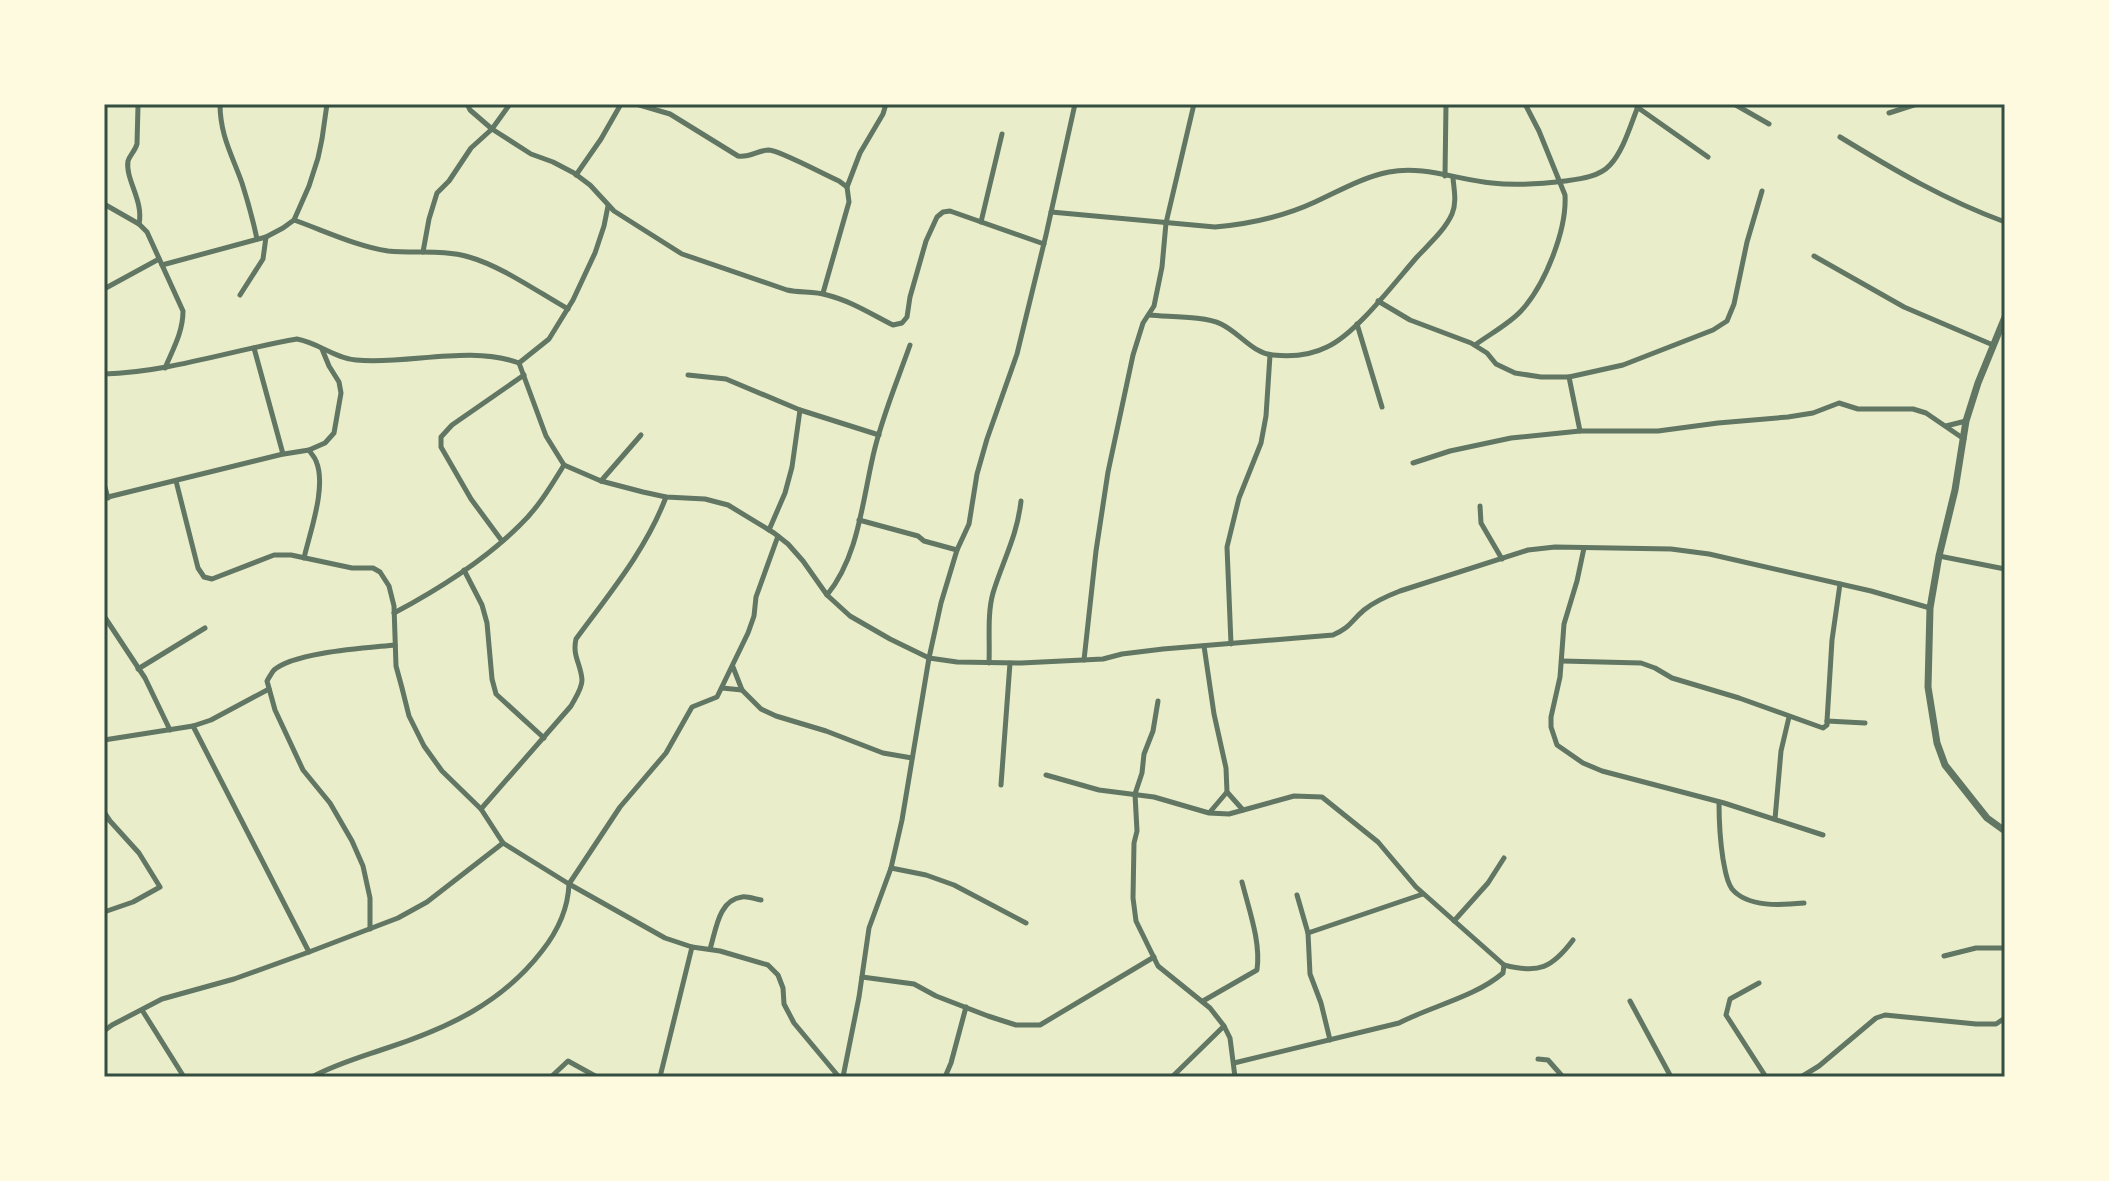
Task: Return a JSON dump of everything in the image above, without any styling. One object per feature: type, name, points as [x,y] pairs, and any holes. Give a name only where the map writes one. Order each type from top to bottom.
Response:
[{"type":"street","points":[[220,104],[224,137],[250,209],[257,239]]},
{"type":"street","points":[[104,289],[160,262],[266,237],[294,220],[318,158],[327,104]]},
{"type":"street","points":[[467,104],[492,129],[531,154],[576,175],[614,211],[682,254],[787,290],[823,293],[849,302],[893,325],[902,323],[907,317],[926,241],[937,217],[943,212],[950,211],[1044,244]]},
{"type":"street","points":[[423,252],[437,193],[510,104]]},
{"type":"street","points":[[576,175],[621,104]]},
{"type":"street","points":[[636,104],[670,114],[738,156],[747,157],[766,150],[779,152],[847,187]]},
{"type":"street","points":[[823,293],[849,202],[847,187],[860,153],[886,104]]},
{"type":"street","points":[[841,1077],[859,997],[869,928],[891,868],[902,820],[941,603],[957,550],[969,524],[977,474],[987,439],[1017,354],[1075,104]]},
{"type":"street","points":[[1084,660],[1108,472],[1133,355],[1143,323],[1154,306],[1166,223],[1194,104]]},
{"type":"street","points":[[1445,176],[1446,104]]},
{"type":"street","points":[[1474,345],[1519,314],[1541,282],[1562,225],[1565,195],[1525,104]]},
{"type":"street","points":[[1734,104],[1769,124]]},
{"type":"street","points":[[1889,113],[1917,104]]},
{"type":"street","points":[[138,106],[136,150],[128,159],[140,207],[139,224]]},
{"type":"street","points":[[1051,212],[1215,227],[1240,225],[1313,203],[1372,176],[1408,169],[1494,184],[1530,185],[1598,174],[1610,165],[1638,106],[1708,157]]},
{"type":"street","points":[[981,222],[1002,134]]},
{"type":"street","points":[[1840,137],[1953,201],[2005,222]]},
{"type":"street","points":[[1149,315],[1222,324],[1256,350],[1270,355],[1309,354],[1328,347],[1343,337],[1437,235],[1452,214],[1455,201],[1453,178]]},
{"type":"street","points":[[1378,301],[1410,320],[1474,345],[1487,353],[1496,364],[1515,373],[1569,377],[1623,365],[1713,330],[1727,321],[1762,191]]},
{"type":"street","points":[[104,204],[147,232],[183,311],[179,337],[165,368]]},
{"type":"street","points":[[519,363],[549,339],[568,309],[595,253],[608,205]]},
{"type":"street","points":[[294,220],[364,246],[467,256],[484,262],[568,309]]},
{"type":"street","points":[[240,295],[263,259],[266,237]]},
{"type":"street","points":[[1814,256],[1904,307],[1993,345]]},
{"type":"street","points":[[2005,317],[2001,338],[1993,345],[1966,421],[1930,608],[1928,687],[1937,743],[1945,765],[1987,818],[2005,831]]},
{"type":"street","points":[[1356,323],[1382,407]]},
{"type":"street","points":[[104,374],[199,362],[297,339],[310,341],[336,356],[357,360],[434,356],[502,357],[519,363],[546,436],[564,465],[601,481],[666,497],[705,499],[728,505],[778,536],[803,561],[827,595],[850,616],[929,658],[957,662],[1103,659],[1163,649],[1333,635],[1348,628],[1363,611],[1380,599],[1400,591],[1528,550],[1555,547],[1671,549],[1709,554],[1930,608]]},
{"type":"street","points":[[827,595],[848,562],[879,435],[910,345]]},
{"type":"street","points":[[254,348],[283,454]]},
{"type":"street","points":[[104,484],[106,498],[309,450],[325,443],[334,433],[341,393],[339,382],[321,348]]},
{"type":"street","points":[[1231,644],[1227,547],[1239,498],[1261,443],[1270,355]]},
{"type":"street","points":[[502,541],[471,499],[441,447],[441,437],[452,425],[524,375]]},
{"type":"street","points":[[688,375],[726,379],[800,410],[879,435]]},
{"type":"street","points":[[1569,377],[1580,431]]},
{"type":"street","points":[[1413,463],[1450,451],[1511,438],[1580,431],[1658,431],[1788,417],[1813,413],[1839,403],[1858,409],[1913,409],[1926,413],[1964,439]]},
{"type":"street","points":[[769,530],[792,467],[800,410]]},
{"type":"street","points":[[1945,426],[1966,421]]},
{"type":"street","points":[[601,481],[641,435]]},
{"type":"street","points":[[304,558],[319,494],[319,473],[309,450]]},
{"type":"street","points":[[394,613],[464,570],[522,524],[543,499],[564,465]]},
{"type":"street","points":[[176,481],[193,554],[204,577],[212,579],[274,555],[291,555],[352,568],[373,568],[380,572],[389,586],[394,613],[396,666],[409,716],[424,746],[442,771],[481,809],[503,843],[665,938],[692,947],[747,957],[768,965],[778,975],[784,1004],[794,1023],[841,1077]]},
{"type":"street","points":[[481,809],[571,706],[582,682],[573,650],[576,639],[628,567],[658,519],[666,497]]},
{"type":"street","points":[[989,663],[992,596],[1019,522],[1021,501]]},
{"type":"street","points":[[1480,506],[1481,523],[1502,559]]},
{"type":"street","points":[[859,520],[957,550]]},
{"type":"street","points":[[312,1077],[333,1065],[409,1040],[481,1008],[510,987],[553,937],[569,897],[569,884],[620,807],[666,753],[692,707],[717,697],[748,633],[756,597],[778,536]]},
{"type":"street","points":[[1584,548],[1564,624],[1560,677],[1551,717],[1552,736],[1557,745],[1583,763],[1602,771],[1719,802],[1823,835]]},
{"type":"street","points":[[1939,556],[2005,569]]},
{"type":"street","points":[[464,570],[482,605],[487,623],[496,694],[544,738]]},
{"type":"street","points":[[1561,661],[1641,663],[1672,678],[1823,728],[1827,725],[1832,640],[1840,584]]},
{"type":"street","points":[[104,616],[159,704],[170,730]]},
{"type":"street","points":[[138,669],[205,628]]},
{"type":"street","points":[[370,929],[370,898],[363,866],[330,803],[303,770],[275,710],[267,681],[273,670],[290,661],[331,651],[395,645]]},
{"type":"street","points":[[1204,646],[1226,768],[1227,792],[1244,811]]},
{"type":"street","points":[[1001,785],[1010,663]]},
{"type":"street","points":[[732,666],[742,690],[761,709],[883,753],[912,758]]},
{"type":"street","points":[[722,688],[742,690]]},
{"type":"street","points":[[104,740],[193,726],[211,720],[269,689]]},
{"type":"street","points":[[1158,701],[1135,794],[1137,831],[1133,898],[1136,921],[1158,966],[1203,1001],[1224,1026],[1230,1038],[1235,1077]]},
{"type":"street","points":[[1775,819],[1781,751],[1789,717]]},
{"type":"street","points":[[1827,721],[1865,723]]},
{"type":"street","points":[[193,726],[309,952]]},
{"type":"street","points":[[1046,775],[1099,790],[1154,797],[1209,813],[1229,814],[1294,796],[1322,797],[1378,842],[1423,894],[1504,965],[1526,971],[1549,965],[1573,940]]},
{"type":"street","points":[[1209,813],[1227,792]]},
{"type":"street","points":[[1719,802],[1719,834],[1732,889],[1740,896],[1769,904],[1804,903]]},
{"type":"street","points":[[104,812],[139,853],[160,887],[133,902],[104,912]]},
{"type":"street","points":[[104,1031],[162,999],[234,979],[398,918],[427,902],[503,843]]},
{"type":"street","points":[[1454,921],[1488,883],[1504,858]]},
{"type":"street","points":[[891,868],[954,885],[1026,923]]},
{"type":"street","points":[[1203,1001],[1257,970],[1253,925],[1242,882]]},
{"type":"street","points":[[1308,933],[1423,894]]},
{"type":"street","points":[[1297,895],[1308,933],[1310,974],[1330,1040]]},
{"type":"street","points":[[710,949],[721,912],[730,901],[742,897],[761,900]]},
{"type":"street","points":[[660,1077],[692,947]]},
{"type":"street","points":[[1944,956],[1976,948],[2005,948]]},
{"type":"street","points":[[861,977],[914,984],[936,996],[1016,1025],[1040,1025],[1154,957]]},
{"type":"street","points":[[1234,1063],[1399,1023],[1494,981],[1503,973],[1504,965]]},
{"type":"street","points":[[1759,983],[1730,999],[1726,1015],[1766,1077]]},
{"type":"street","points":[[1630,1001],[1671,1077]]},
{"type":"street","points":[[945,1077],[966,1007]]},
{"type":"street","points":[[142,1010],[184,1077]]},
{"type":"street","points":[[1801,1077],[1819,1066],[1876,1018],[1885,1015],[1976,1024],[1996,1024],[2005,1018]]},
{"type":"street","points":[[1172,1077],[1224,1026]]},
{"type":"street","points":[[1538,1059],[1548,1060],[1563,1077]]},
{"type":"street","points":[[551,1077],[568,1061],[597,1077]]}]
